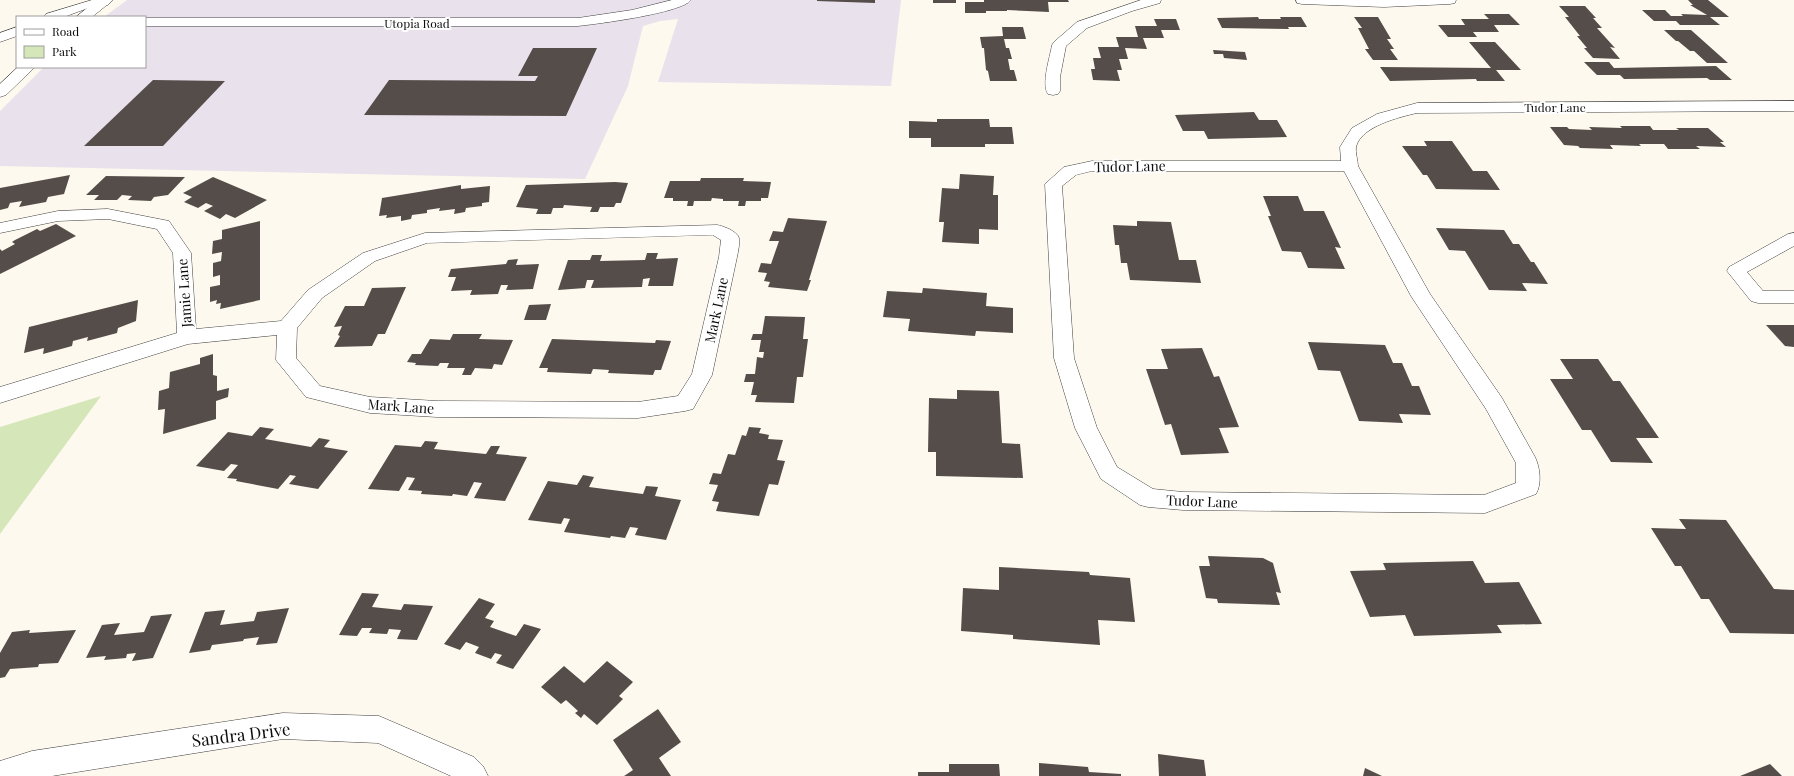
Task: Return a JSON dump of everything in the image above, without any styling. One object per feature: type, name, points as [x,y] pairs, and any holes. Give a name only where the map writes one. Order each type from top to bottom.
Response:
[{"type":"street","name":"Utopia Road","points":[[146,22],[578,22],[625,17],[654,11],[685,0]]},
{"type":"street","points":[[1053,91],[1053,77],[1059,45],[1082,25],[1127,8],[1154,0]]},
{"type":"street","points":[[1302,0],[1384,3],[1450,0]]},
{"type":"street","points":[[54,16],[85,5],[104,1]]},
{"type":"street","points":[[84,16],[104,1]]},
{"type":"street","points":[[0,38],[16,31]]},
{"type":"street","points":[[0,92],[26,68]]},
{"type":"street","name":"Tudor Lane","points":[[1350,166],[1092,166],[1070,172],[1053,184],[1064,358],[1086,428],[1109,473],[1148,498],[1184,502],[1485,504],[1528,488],[1527,463],[1494,404],[1421,296],[1350,166],[1348,147],[1358,132],[1382,117],[1417,108],[1794,106]]},
{"type":"street","name":"Jamie Lane","points":[[0,228],[58,216],[108,214],[163,225],[182,253],[187,337],[0,395]]},
{"type":"street","name":"Mark Lane","points":[[718,230],[730,238],[728,257],[702,374],[685,403],[638,410],[437,409],[370,405],[313,392],[286,360],[287,327],[315,294],[369,257],[425,238],[718,230]]},
{"type":"street","points":[[1794,238],[1736,271],[1758,297],[1794,297]]},
{"type":"street","points":[[187,337],[287,327]]},
{"type":"street","name":"Sandra Drive","points":[[0,775],[32,765],[283,726],[379,730],[464,767],[473,776]]},
{"type":"shaded area","points":[[127,0],[901,0],[891,86],[658,82],[678,19],[660,21],[643,26],[628,86],[585,179],[0,166],[0,111],[43,68],[146,68],[146,16],[105,16]]},
{"type":"green space","points":[[101,396],[0,534],[0,427]]},
{"type":"building","points":[[875,0],[875,3],[817,1]]},
{"type":"building","points":[[933,0],[956,0],[956,3],[933,3]]},
{"type":"building","points":[[984,0],[1068,0],[1069,2],[1048,2],[1049,12],[1007,10],[986,11],[986,13],[965,13],[965,2],[984,2]]},
{"type":"building","points":[[1688,0],[1708,0],[1729,17],[1710,17],[1720,25],[1680,25],[1676,21],[1654,21],[1642,10],[1665,10],[1671,16],[1683,16],[1681,14],[1707,15],[1690,5],[1693,5]]},
{"type":"building","points":[[1559,6],[1585,6],[1596,18],[1593,18],[1602,28],[1597,28],[1615,48],[1610,47],[1620,59],[1593,58],[1584,48],[1587,48],[1577,36],[1580,36],[1565,17],[1569,17]]},
{"type":"building","points":[[1484,14],[1509,14],[1520,25],[1494,25],[1499,32],[1473,32],[1477,37],[1448,37],[1438,25],[1465,25],[1461,19],[1489,19]]},
{"type":"building","points":[[1258,17],[1259,19],[1281,19],[1280,17],[1301,17],[1307,27],[1288,27],[1289,29],[1222,28],[1217,18]]},
{"type":"building","points":[[1354,17],[1378,17],[1391,39],[1387,39],[1394,49],[1390,49],[1398,60],[1373,60],[1365,49],[1369,49],[1358,28],[1362,28]]},
{"type":"building","points":[[1154,19],[1176,19],[1180,30],[1161,30],[1164,38],[1143,38],[1147,49],[1125,48],[1128,59],[1119,59],[1122,70],[1117,70],[1120,81],[1093,80],[1091,69],[1095,69],[1093,58],[1101,58],[1098,47],[1119,47],[1116,37],[1138,37],[1135,26],[1157,26]]},
{"type":"building","points":[[1002,27],[1023,27],[1026,39],[1004,39],[1006,48],[1009,48],[1012,59],[1008,59],[1010,70],[1014,70],[1017,81],[990,81],[988,71],[986,70],[984,48],[982,48],[980,37],[1003,36]]},
{"type":"building","points":[[1664,30],[1691,30],[1728,63],[1707,63],[1694,51],[1690,51]]},
{"type":"building","points":[[1469,42],[1495,42],[1521,70],[1496,70],[1505,81],[1477,81],[1476,79],[1390,81],[1380,67],[1491,68]]},
{"type":"building","points":[[533,48],[597,48],[566,116],[364,115],[389,80],[535,81],[538,76],[518,76]]},
{"type":"building","points":[[1213,50],[1245,52],[1247,60],[1224,58],[1223,54],[1214,54]]},
{"type":"building","points":[[1584,62],[1609,62],[1614,68],[1716,66],[1732,80],[1710,80],[1707,78],[1624,79],[1620,75],[1597,75]]},
{"type":"building","points":[[153,80],[225,81],[163,146],[84,146]]},
{"type":"building","points":[[1254,112],[1259,120],[1277,120],[1287,137],[1208,139],[1204,131],[1183,131],[1175,115]]},
{"type":"building","points":[[937,119],[989,119],[990,127],[1012,127],[1014,144],[985,144],[985,147],[931,147],[931,138],[909,138],[909,121],[937,122]]},
{"type":"building","points":[[1620,126],[1650,126],[1653,130],[1708,128],[1724,142],[1720,142],[1726,147],[1696,146],[1700,149],[1668,149],[1664,144],[1639,144],[1641,146],[1610,145],[1613,149],[1580,148],[1578,146],[1564,145],[1550,127],[1567,127],[1569,129],[1592,130],[1589,127],[1622,128]]},
{"type":"building","points":[[1424,141],[1452,141],[1473,171],[1487,171],[1500,190],[1436,189],[1427,175],[1423,175],[1402,146],[1427,146]]},
{"type":"building","points":[[960,174],[994,176],[993,195],[998,195],[998,230],[979,229],[979,244],[942,242],[944,222],[939,222],[942,188],[959,189]]},
{"type":"building","points":[[70,175],[64,194],[48,197],[46,202],[19,207],[22,201],[10,203],[8,208],[0,210],[0,188]]},
{"type":"building","points":[[106,176],[185,177],[168,195],[154,197],[151,201],[128,200],[132,196],[122,195],[117,200],[94,200],[99,195],[86,195]]},
{"type":"building","points":[[213,177],[267,200],[235,218],[226,214],[220,219],[204,211],[213,206],[206,203],[198,208],[184,202],[192,197],[183,193]]},
{"type":"building","points":[[701,178],[744,178],[743,181],[771,182],[768,198],[761,198],[761,201],[746,201],[745,206],[738,206],[739,201],[723,201],[723,199],[712,198],[711,201],[694,201],[693,206],[687,206],[688,201],[673,201],[673,198],[664,198],[670,181],[700,181]]},
{"type":"building","points":[[615,182],[628,183],[621,203],[616,203],[614,207],[600,207],[598,212],[590,212],[592,207],[564,205],[563,208],[553,208],[551,214],[536,214],[538,209],[516,207],[526,185]]},
{"type":"building","points":[[461,185],[461,189],[490,186],[489,202],[482,203],[482,206],[466,208],[465,212],[454,214],[455,209],[439,211],[440,208],[427,210],[427,213],[412,215],[411,219],[401,221],[401,216],[386,218],[387,215],[379,216],[382,198]]},
{"type":"building","points":[[1263,196],[1298,196],[1304,211],[1324,211],[1341,248],[1335,247],[1345,269],[1308,268],[1301,252],[1282,251],[1268,216],[1271,216]]},
{"type":"building","points":[[788,218],[827,221],[807,291],[768,287],[770,282],[764,281],[767,273],[758,272],[761,263],[771,264],[779,241],[769,241],[773,231],[783,232]]},
{"type":"building","points":[[260,221],[260,300],[220,309],[221,303],[216,304],[217,300],[210,302],[210,287],[220,285],[220,275],[213,277],[213,263],[221,261],[222,252],[212,254],[213,241],[222,239],[222,230]]},
{"type":"building","points":[[1137,221],[1171,222],[1179,260],[1196,260],[1201,283],[1130,280],[1127,263],[1121,263],[1119,245],[1115,245],[1113,225],[1137,226]]},
{"type":"building","points":[[56,224],[76,236],[0,274],[0,249],[2,251],[15,244],[12,242],[37,229],[40,231]]},
{"type":"building","points":[[1436,228],[1504,230],[1513,244],[1519,244],[1531,262],[1534,262],[1548,284],[1522,283],[1527,291],[1489,290],[1465,251],[1449,250]]},
{"type":"building","points":[[647,253],[658,253],[656,259],[678,258],[673,286],[648,286],[650,278],[643,279],[642,287],[591,288],[594,280],[587,280],[585,288],[558,290],[568,260],[590,260],[592,255],[602,255],[600,261],[645,260]]},
{"type":"building","points":[[518,259],[516,265],[539,264],[533,289],[506,290],[508,285],[501,285],[498,294],[470,295],[472,290],[451,291],[456,277],[448,277],[451,269],[506,264],[508,260]]},
{"type":"building","points":[[406,287],[385,334],[378,334],[372,346],[334,347],[340,336],[338,335],[342,326],[334,327],[345,306],[364,306],[372,288]]},
{"type":"building","points":[[923,288],[987,293],[986,306],[1013,308],[1013,333],[976,331],[975,336],[908,331],[910,319],[883,317],[887,291],[922,293]]},
{"type":"building","points":[[138,300],[136,321],[118,328],[117,333],[87,341],[88,337],[73,341],[72,346],[43,354],[44,348],[24,353],[29,327]]},
{"type":"building","points":[[551,304],[546,320],[524,320],[529,305]]},
{"type":"building","points":[[765,316],[805,317],[803,339],[808,339],[803,377],[797,377],[794,403],[755,402],[757,395],[751,395],[754,382],[744,382],[746,374],[755,374],[757,357],[763,358],[764,352],[759,352],[761,340],[751,340],[753,334],[762,334]]},
{"type":"building","points":[[1766,325],[1794,325],[1794,347],[1785,346]]},
{"type":"building","points":[[453,334],[482,334],[479,339],[513,340],[502,365],[494,364],[492,369],[475,368],[471,375],[462,375],[465,368],[447,368],[449,363],[440,363],[438,366],[415,365],[416,363],[407,362],[412,354],[421,354],[430,339],[450,340]]},
{"type":"building","points":[[552,339],[655,343],[656,340],[671,341],[661,370],[655,370],[653,375],[608,373],[609,370],[593,369],[591,374],[547,372],[548,368],[539,368]]},
{"type":"building","points":[[1308,342],[1385,345],[1393,363],[1402,363],[1412,386],[1419,386],[1431,415],[1399,414],[1403,423],[1359,421],[1340,371],[1318,370]]},
{"type":"building","points":[[1202,348],[1214,377],[1219,376],[1239,427],[1219,428],[1229,453],[1181,455],[1171,424],[1165,425],[1146,369],[1168,369],[1161,349]]},
{"type":"building","points":[[213,354],[213,375],[217,376],[217,391],[229,388],[228,397],[216,401],[216,419],[163,434],[165,409],[158,410],[159,391],[169,388],[170,372],[200,364],[200,358]]},
{"type":"building","points":[[1560,359],[1598,359],[1613,381],[1620,381],[1659,438],[1636,438],[1653,463],[1611,462],[1591,430],[1582,430],[1550,379],[1573,379]]},
{"type":"building","points":[[957,390],[999,391],[1002,443],[1020,444],[1023,478],[936,476],[936,452],[928,452],[929,398],[957,399]]},
{"type":"building","points":[[260,427],[274,429],[265,439],[311,447],[319,438],[330,440],[324,447],[348,451],[318,489],[289,484],[296,476],[290,475],[278,489],[227,478],[238,465],[231,464],[224,471],[196,466],[228,432],[252,436]]},
{"type":"building","points":[[749,427],[761,428],[759,433],[769,435],[768,439],[783,440],[777,460],[785,461],[778,485],[769,484],[759,516],[716,511],[719,502],[712,501],[718,485],[709,484],[713,473],[721,474],[728,454],[735,455],[742,435],[746,436]]},
{"type":"building","points":[[425,441],[438,442],[434,449],[486,454],[491,446],[500,446],[496,454],[527,457],[505,501],[474,498],[482,483],[474,482],[467,496],[453,494],[452,496],[421,494],[422,491],[408,490],[415,478],[407,477],[399,491],[368,489],[395,445],[421,447]]},
{"type":"building","points":[[583,475],[594,477],[589,487],[643,494],[646,486],[658,487],[655,496],[681,500],[666,540],[635,535],[638,528],[630,527],[625,538],[611,536],[610,538],[564,532],[570,519],[564,518],[561,524],[528,520],[548,481],[577,485]]},
{"type":"building","points":[[1679,519],[1726,520],[1774,589],[1794,590],[1794,634],[1730,633],[1709,599],[1701,599],[1681,566],[1675,566],[1651,528],[1686,529]]},
{"type":"building","points":[[1208,556],[1263,558],[1273,563],[1281,593],[1276,592],[1280,605],[1218,603],[1217,599],[1206,598],[1199,566],[1210,566]]},
{"type":"building","points":[[1473,561],[1485,583],[1519,582],[1542,624],[1497,625],[1502,633],[1414,636],[1405,615],[1370,617],[1350,571],[1386,570],[1383,563]]},
{"type":"building","points":[[999,567],[1089,572],[1090,575],[1130,578],[1135,622],[1098,620],[1100,645],[1013,639],[1013,635],[961,631],[963,588],[999,590]]},
{"type":"building","points":[[362,593],[379,594],[372,607],[401,610],[404,604],[433,606],[417,640],[397,639],[401,630],[389,629],[387,634],[369,633],[372,628],[362,628],[357,636],[339,635]]},
{"type":"building","points":[[479,598],[495,604],[485,618],[494,621],[490,627],[516,636],[524,624],[541,629],[513,669],[496,663],[502,655],[495,653],[491,659],[475,653],[479,647],[466,642],[460,650],[444,644]]},
{"type":"building","points":[[289,608],[277,643],[256,645],[259,637],[244,639],[243,641],[212,645],[210,650],[189,653],[205,612],[225,610],[220,625],[254,621],[257,612]]},
{"type":"building","points":[[172,614],[153,658],[132,661],[136,653],[127,654],[126,658],[104,660],[106,656],[86,658],[102,625],[120,623],[114,635],[144,632],[151,616]]},
{"type":"building","points":[[30,630],[29,633],[76,630],[58,663],[39,664],[38,667],[10,669],[5,677],[0,678],[0,653],[12,632]]},
{"type":"building","points":[[607,661],[633,682],[619,696],[623,699],[597,725],[584,714],[581,718],[575,713],[578,711],[566,700],[561,704],[541,687],[564,666],[584,683]]},
{"type":"building","points":[[658,709],[681,742],[659,758],[671,776],[624,776],[633,770],[613,740]]},
{"type":"building","points":[[1158,754],[1204,760],[1206,776],[1159,776]]},
{"type":"building","points":[[1039,763],[1088,767],[1089,772],[1121,774],[1121,776],[1039,776]]},
{"type":"building","points":[[949,764],[999,764],[1000,776],[918,776],[918,772],[949,772]]},
{"type":"building","points":[[1770,764],[1782,776],[1740,776]]},
{"type":"building","points":[[1365,768],[1382,776],[1363,776]]}]
